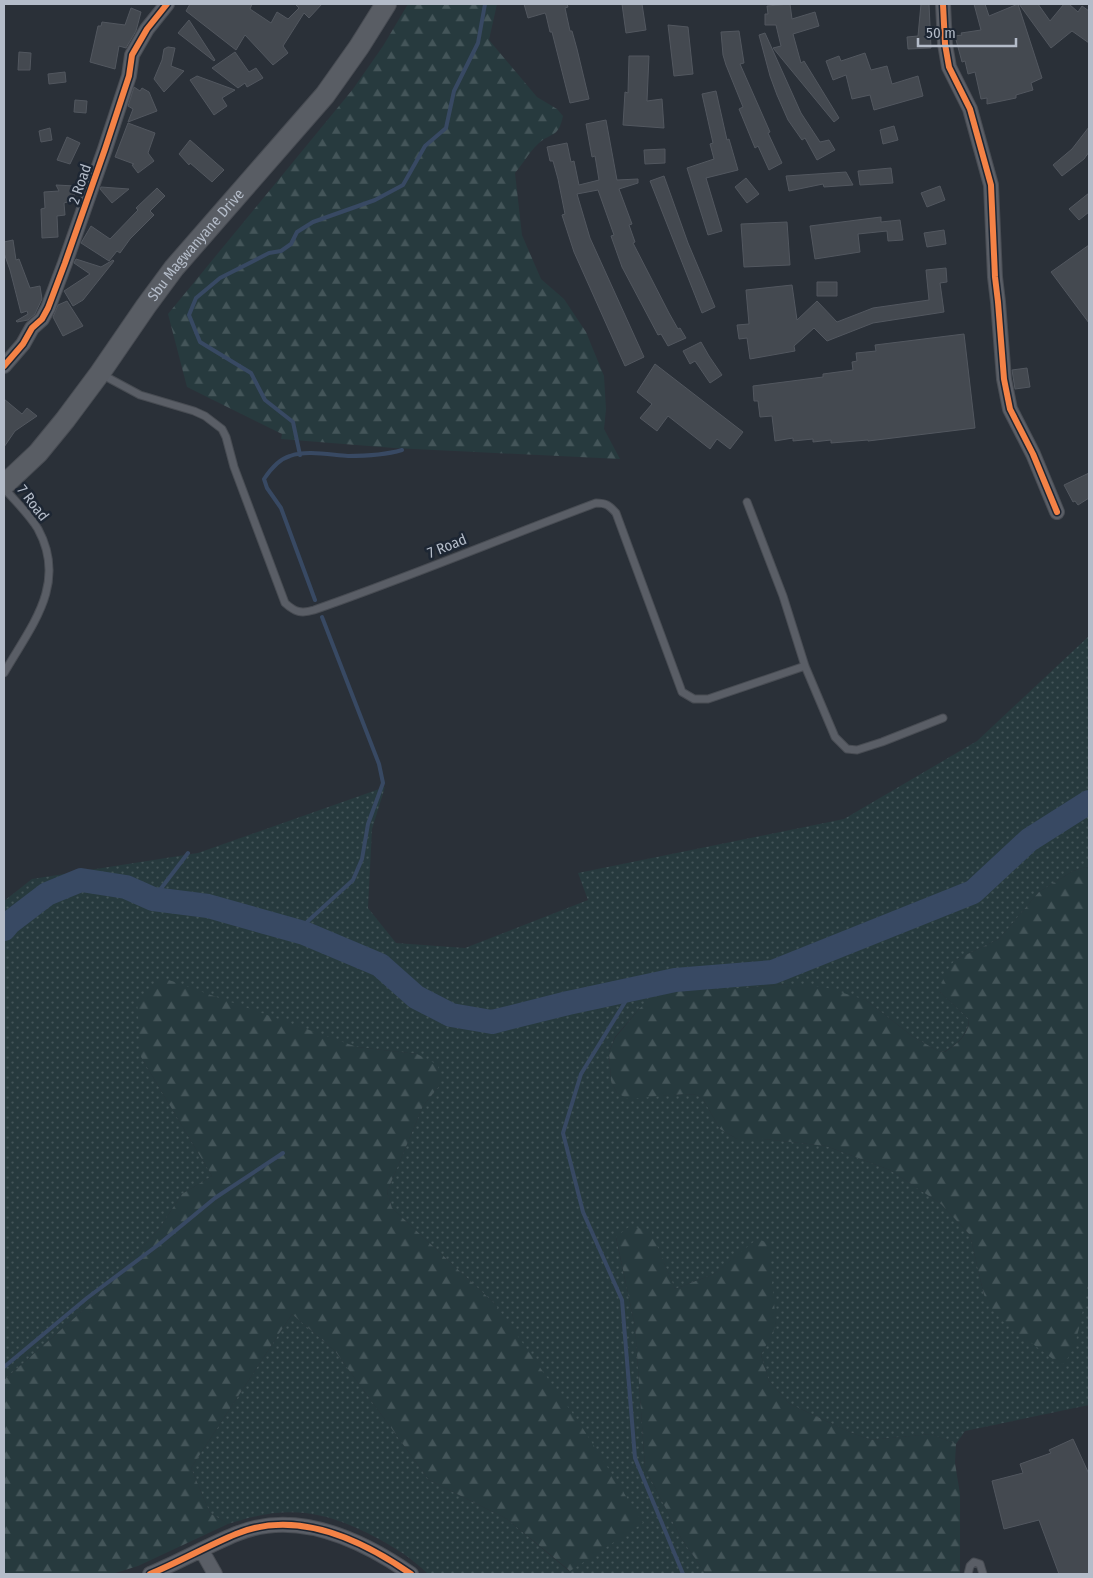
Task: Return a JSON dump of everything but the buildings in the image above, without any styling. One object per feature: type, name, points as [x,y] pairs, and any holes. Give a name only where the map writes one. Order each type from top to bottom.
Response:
[{"type":"main road","name":"Sbu Magwanyane Drive","points":[[4,486],[38,453],[100,374],[174,268],[326,95],[360,47],[386,4]]},
{"type":"street","name":"2 Road","points":[[4,366],[32,328],[42,319],[48,308],[66,263],[105,149],[129,76],[132,55],[147,29],[167,4]]},
{"type":"street","points":[[943,4],[945,44],[949,67],[970,109],[991,185],[994,277],[998,302],[1004,379],[1010,409],[1033,454],[1057,512]]},
{"type":"street","points":[[150,1574],[237,1534],[283,1525],[315,1529],[338,1535],[391,1560],[411,1574]]},
{"type":"street","points":[[202,1550],[214,1574]]},
{"type":"lane","name":"7 Road","points":[[100,374],[140,395],[206,416],[222,429],[285,603],[297,612],[302,614],[396,582],[543,523],[596,503],[604,503],[609,505],[616,513],[682,692],[694,699],[708,700],[805,666]]},
{"type":"lane","name":"7 Road","points":[[4,486],[38,529],[47,551],[50,573],[49,585],[42,605],[4,673]]},
{"type":"lane","points":[[747,502],[783,596],[805,666],[835,737],[847,749],[857,750],[943,718]]},
{"type":"lane","points":[[968,1574],[970,1566],[974,1562],[980,1564],[983,1574]]},
{"type":"green space","points":[[408,4],[497,4],[489,40],[537,97],[557,109],[563,116],[557,132],[535,147],[515,173],[522,235],[541,279],[564,299],[586,332],[604,376],[606,409],[604,429],[620,459],[394,448],[281,439],[282,434],[187,387],[168,314],[353,89],[383,46]]},
{"type":"green space","points":[[1089,636],[1089,866],[1073,871],[1039,892],[999,939],[955,960],[940,992],[969,1019],[964,1034],[957,1042],[944,1052],[938,1051],[912,1036],[866,1000],[786,984],[746,988],[640,1008],[615,1037],[609,1052],[611,1081],[617,1093],[628,1098],[684,1094],[697,1095],[703,1099],[720,1129],[737,1139],[764,1139],[826,1146],[890,1170],[941,1204],[970,1235],[984,1295],[1084,1298],[1089,1281],[1089,1405],[965,1431],[956,1444],[931,1434],[871,1440],[852,1433],[790,1404],[769,1381],[761,1355],[776,1325],[757,1240],[714,1274],[675,1289],[651,1232],[616,1238],[635,1326],[645,1468],[681,1538],[706,1574],[428,1574],[396,1549],[338,1520],[303,1513],[286,1512],[268,1514],[228,1524],[210,1513],[191,1468],[292,1314],[335,1351],[429,1480],[507,1519],[569,1571],[495,1304],[392,1208],[387,1192],[423,1106],[440,1085],[417,1054],[357,1047],[141,1057],[212,1176],[182,1194],[159,1229],[88,1306],[4,1380],[4,901],[32,879],[198,853],[385,787],[372,829],[368,908],[396,943],[465,948],[588,900],[578,873],[844,819],[977,741]]},
{"type":"green space","points":[[1089,866],[1089,1281],[1077,1337],[1073,1348],[1063,1364],[1058,1363],[1005,1323],[994,1312],[984,1295],[970,1235],[941,1204],[890,1170],[826,1146],[764,1139],[737,1139],[720,1129],[703,1099],[697,1095],[684,1094],[628,1099],[617,1093],[611,1081],[609,1052],[615,1038],[640,1008],[657,995],[678,990],[746,988],[786,984],[824,987],[866,1000],[912,1036],[938,1051],[945,1052],[965,1034],[969,1019],[940,992],[945,975],[955,960],[999,939],[1039,892],[1073,871]]},
{"type":"green space","points":[[163,978],[357,1047],[417,1054],[438,1065],[440,1085],[423,1106],[387,1192],[392,1208],[495,1304],[580,1424],[643,1523],[570,1571],[507,1519],[429,1480],[335,1351],[292,1314],[191,1468],[210,1513],[228,1524],[138,1566],[112,1574],[4,1574],[4,1380],[88,1306],[159,1229],[182,1194],[212,1176],[141,1057],[137,1000]]},
{"type":"green space","points":[[630,1226],[651,1231],[675,1289],[714,1274],[757,1239],[769,1243],[776,1326],[761,1355],[769,1381],[790,1404],[871,1440],[931,1434],[956,1444],[955,1463],[960,1494],[960,1574],[706,1574],[681,1538],[645,1468],[635,1326],[616,1237]]},
{"type":"waterway","points":[[300,455],[293,422],[265,400],[251,373],[200,342],[189,315],[196,298],[220,278],[269,253],[281,251],[291,244],[297,232],[313,222],[375,200],[403,185],[425,146],[446,128],[454,91],[478,43],[485,4]]},
{"type":"waterway","points":[[315,600],[281,508],[267,488],[264,479],[279,462],[286,457],[296,454],[362,456],[402,450]]},
{"type":"waterway","points":[[304,933],[307,922],[353,880],[362,859],[368,824],[383,783],[379,764],[322,617]]},
{"type":"waterway","points":[[4,929],[47,894],[81,880],[126,887],[153,899],[208,906],[304,933],[380,965],[416,997],[451,1015],[492,1022],[568,1003],[675,980],[773,972],[973,892],[1029,840],[1089,802]]},
{"type":"waterway","points":[[153,899],[188,853]]},
{"type":"waterway","points":[[633,989],[581,1074],[563,1133],[583,1212],[622,1300],[635,1458],[683,1574]]},
{"type":"waterway","points":[[4,1367],[87,1298],[158,1245],[215,1198],[283,1153]]},
{"type":"cycle path","points":[[4,366],[23,344],[32,328],[42,319],[48,308],[105,149],[129,76],[132,55],[147,29],[167,4]]},
{"type":"cycle path","points":[[943,4],[945,44],[949,67],[970,109],[991,185],[995,277],[1004,379],[1010,409],[1033,454],[1057,512]]},
{"type":"cycle path","points":[[150,1574],[236,1534],[259,1527],[282,1525],[328,1532],[350,1540],[392,1561],[411,1574]]}]
